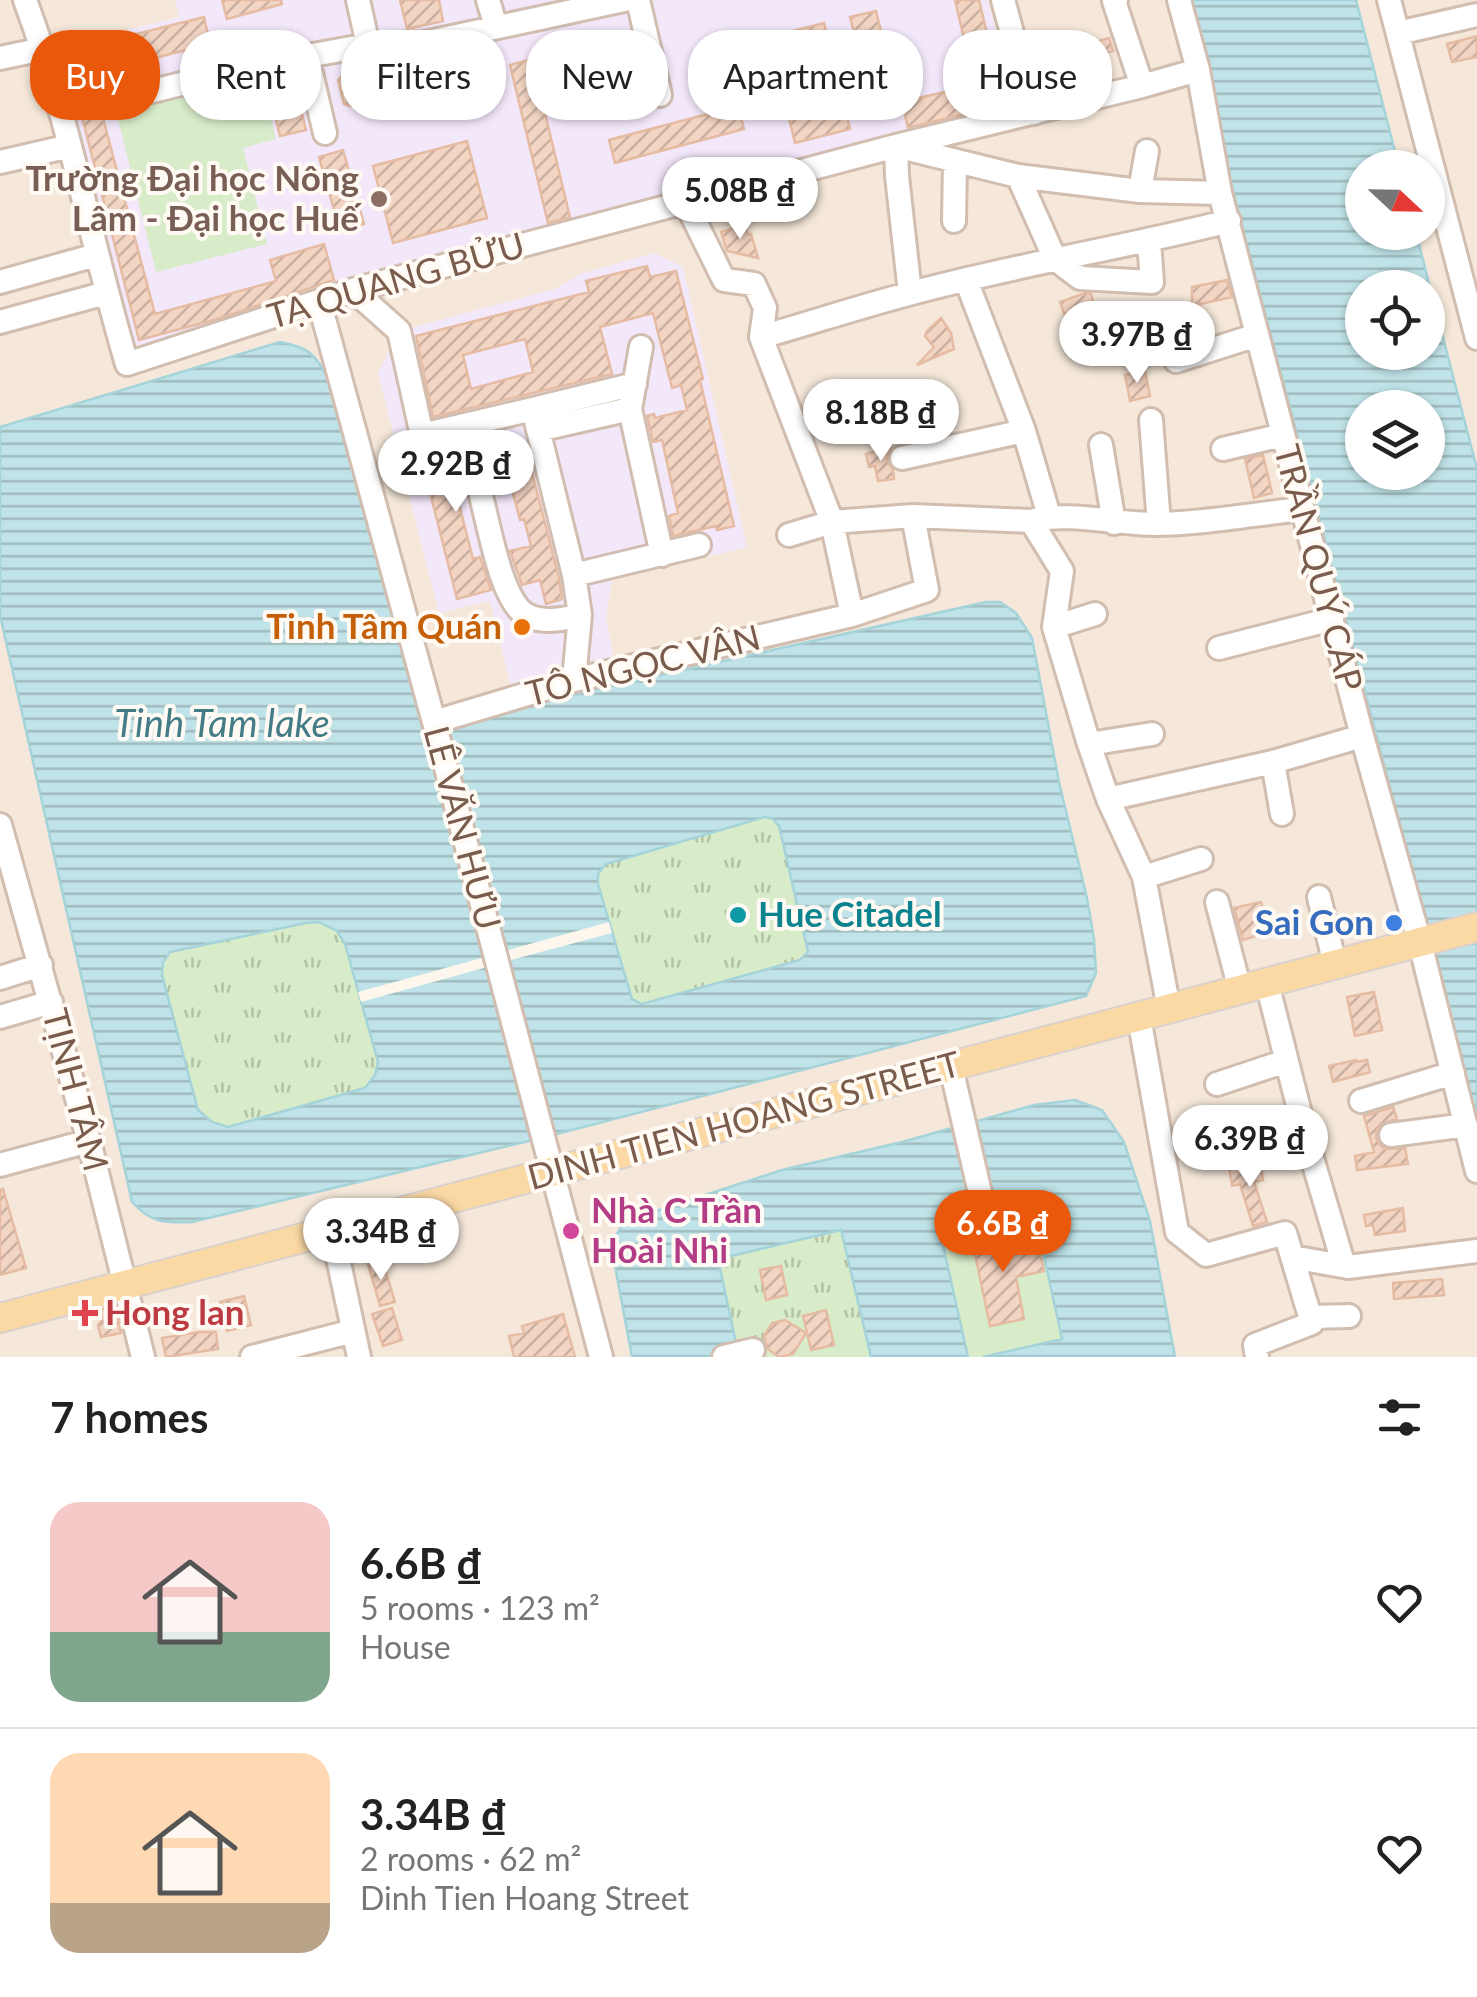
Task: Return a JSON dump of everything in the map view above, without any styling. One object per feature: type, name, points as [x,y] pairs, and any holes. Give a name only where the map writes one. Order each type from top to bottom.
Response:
[{"type":"main road","name":"DINH TIEN HOANG STREET","points":[[0,1318],[1477,928]]},
{"type":"street","name":"TẠ QUANG BỬU","points":[[25,0],[36,30]]},
{"type":"street","points":[[358,0],[365,30]]},
{"type":"street","points":[[488,0],[496,28]]},
{"type":"street","points":[[487,30],[624,0]]},
{"type":"street","points":[[638,0],[645,30]]},
{"type":"street","points":[[1003,0],[1011,30]]},
{"type":"street","points":[[1116,0],[1142,86]]},
{"type":"street","name":"TRẦN QUÝ CÁP","points":[[1179,0],[1198,70],[1220,192],[1362,736],[1425,941],[1477,1171]]},
{"type":"street","points":[[1389,0],[1466,248],[1477,338]]},
{"type":"street","points":[[1398,33],[1477,15]]},
{"type":"street","points":[[0,58],[30,51]]},
{"type":"street","name":"TẠ QUANG BỬU","points":[[1112,94],[1198,70]]},
{"type":"street","points":[[321,117],[325,134]]},
{"type":"street","name":"TẠ QUANG BỬU","points":[[63,120],[126,364],[354,290],[1005,120]]},
{"type":"street","points":[[0,162],[70,146]]},
{"type":"street","points":[[910,293],[896,146],[1018,176],[1140,191],[1220,192]]},
{"type":"street","points":[[1140,191],[1146,151]]},
{"type":"street","points":[[954,162],[954,220]]},
{"type":"street","points":[[1018,176],[1055,259],[1080,278],[1152,282],[1148,241]]},
{"type":"street","points":[[684,201],[724,280],[754,284],[764,308],[762,337],[832,522],[852,615]]},
{"type":"street","points":[[762,337],[910,293],[1229,221]]},
{"type":"street","points":[[0,282],[96,255]]},
{"type":"street","points":[[966,280],[1024,430],[1040,519],[1062,570],[1054,627],[1108,799],[1144,877],[1169,1009]]},
{"type":"street","points":[[354,290],[399,332],[422,435],[630,409]]},
{"type":"street","points":[[0,322],[106,293]]},
{"type":"street","name":"LÊ VĂN HƯU","points":[[319,300],[601,1357]]},
{"type":"street","points":[[1176,361],[1257,336]]},
{"type":"street","points":[[641,347],[630,409],[662,555]]},
{"type":"street","points":[[536,420],[635,384]]},
{"type":"street","points":[[536,420],[574,574],[580,615],[574,680]]},
{"type":"street","points":[[1151,420],[1158,524]]},
{"type":"street","points":[[902,458],[1024,430]]},
{"type":"street","points":[[920,435],[952,449]]},
{"type":"street","points":[[1223,449],[1283,435]]},
{"type":"street","points":[[1101,445],[1114,523]]},
{"type":"street","points":[[482,496],[504,582],[520,611],[560,621],[580,615]]},
{"type":"street","points":[[789,535],[832,522],[913,516],[1158,524],[1302,509]]},
{"type":"street","name":"TÔ NGỌC VÂN","points":[[434,722],[574,680],[852,615],[927,590],[913,516]]},
{"type":"street","points":[[574,574],[699,545]]},
{"type":"street","points":[[1054,627],[1096,614]]},
{"type":"street","points":[[1220,648],[1332,619]]},
{"type":"street","points":[[1089,744],[1152,734]]},
{"type":"street","points":[[1108,799],[1273,762],[1362,736]]},
{"type":"street","points":[[1273,762],[1282,814]]},
{"type":"street","name":"TỊNH TÂM","points":[[0,825],[4,864],[41,964],[143,1357]]},
{"type":"street","points":[[1144,877],[1201,859]]},
{"type":"street","points":[[1319,897],[1335,965]]},
{"type":"street","points":[[1217,902],[1254,987],[1307,1141],[1344,1266]]},
{"type":"street","points":[[0,978],[41,964]]},
{"type":"street","points":[[0,1017],[51,1002]]},
{"type":"street","points":[[1139,1017],[1177,1232],[1206,1255],[1285,1233],[1312,1323],[1255,1345],[1257,1357]]},
{"type":"street","points":[[1217,1084],[1280,1063]]},
{"type":"street","points":[[950,1067],[984,1212]]},
{"type":"street","points":[[1362,1101],[1452,1073]]},
{"type":"street","points":[[1391,1135],[1466,1125]]},
{"type":"street","points":[[0,1165],[89,1141]]},
{"type":"street","points":[[332,1230],[360,1357]]},
{"type":"street","points":[[1292,1257],[1344,1266],[1477,1251]]},
{"type":"street","points":[[1311,1317],[1350,1316]]},
{"type":"street","points":[[252,1357],[353,1330]]},
{"type":"street","points":[[724,1357],[753,1350]]},
{"type":"shaded area","name":"Hue Citadel","points":[[0,0],[1477,0],[1477,1357],[0,1357]]},
{"type":"shaded area","name":"Trường Đại học Nông Lâm - Đại học Huế","points":[[175,0],[988,0],[996,30],[943,30],[943,120],[965,120],[139,346],[132,343],[129,334],[74,120],[160,120],[160,30],[127,30],[179,17]]},
{"type":"shaded area","points":[[654,253],[683,267],[747,547],[612,580],[606,617],[614,661],[511,687],[490,601],[439,613],[378,373],[399,331],[555,289],[583,273]]},
{"type":"green space","points":[[180,91],[180,120],[271,120],[276,139],[243,148],[267,244],[156,272],[118,120],[160,120],[160,96]]},
{"type":"green space","points":[[766,817],[779,826],[808,952],[800,960],[642,1004],[631,999],[598,874],[606,864]]},
{"type":"green space","points":[[319,922],[337,931],[345,944],[378,1062],[375,1075],[366,1088],[228,1127],[212,1122],[198,1110],[162,975],[163,962],[170,952]]},
{"type":"green space","points":[[1030,1192],[1063,1339],[968,1357],[936,1213]]},
{"type":"green space","points":[[842,1230],[871,1357],[739,1357],[717,1259]]},
{"type":"water","points":[[1183,0],[1356,0],[1395,150],[1345,150],[1345,250],[1420,250],[1426,270],[1345,270],[1345,370],[1445,370],[1445,345],[1477,469],[1477,1126]]},
{"type":"water","name":"Tinh Tam lake","points":[[280,342],[299,347],[315,358],[329,380],[533,1140],[192,1222],[159,1220],[132,1202],[0,615],[0,427]],"holes":[[[319,922],[337,931],[345,944],[378,1062],[375,1075],[365,1088],[228,1127],[212,1122],[198,1110],[162,975],[163,962],[170,952],[306,923]]]},
{"type":"water","points":[[1000,602],[1016,613],[1032,638],[1094,939],[1096,973],[1086,996],[553,1135],[445,728],[497,712]],"holes":[[[765,817],[779,826],[808,952],[800,960],[642,1004],[632,999],[598,874],[606,864]]]},
{"type":"water","points":[[1075,1100],[1102,1110],[1124,1142],[1150,1221],[1175,1357],[983,1357],[1062,1339],[1030,1192],[936,1214],[968,1357],[871,1357],[841,1230],[718,1259],[739,1357],[632,1357],[615,1266],[615,1237],[622,1225],[782,1170],[1034,1105]]},
{"type":"pier","points":[[609,922],[612,933],[503,962],[501,952]]},
{"type":"pier","points":[[489,956],[491,966],[361,1002],[358,992]]},
{"type":"building","points":[[222,0],[281,0],[282,4],[227,19]]},
{"type":"building","points":[[400,0],[439,0],[443,21],[407,29]]},
{"type":"building","points":[[955,0],[979,0],[986,30],[962,30]]},
{"type":"building","points":[[876,11],[881,30],[853,30],[850,17]]},
{"type":"building","points":[[204,17],[207,30],[180,30],[180,52],[160,57],[160,30],[152,30]]},
{"type":"building","points":[[824,23],[826,30],[796,30]]},
{"type":"building","points":[[1477,36],[1477,57],[1452,62],[1447,44]]},
{"type":"building","points":[[526,61],[526,120],[547,120],[570,217],[548,223],[510,65]]},
{"type":"building","points":[[943,92],[943,119],[908,128],[906,120],[923,120],[923,97]]},
{"type":"building","points":[[688,119],[742,120],[744,129],[615,163],[609,140]]},
{"type":"building","points":[[83,120],[103,120],[155,314],[276,281],[270,260],[324,244],[334,280],[139,340]]},
{"type":"building","points":[[276,120],[304,120],[306,130],[280,136]]},
{"type":"building","points":[[789,120],[848,120],[850,129],[795,143]]},
{"type":"building","points":[[467,141],[487,218],[393,243],[373,166]]},
{"type":"building","points":[[343,150],[364,224],[340,231],[319,157]]},
{"type":"building","points":[[745,225],[758,258],[727,251],[721,232]]},
{"type":"building","points":[[647,266],[650,277],[676,271],[734,526],[673,536],[669,516],[678,513],[662,440],[653,442],[647,416],[654,414],[655,418],[687,410],[681,385],[672,388],[653,313],[600,327],[612,374],[433,417],[416,336],[589,292],[586,281]],"holes":[[[525,339],[533,372],[471,389],[463,355]]]},
{"type":"building","points":[[1227,280],[1232,297],[1192,306],[1192,287]]},
{"type":"building","points":[[1091,294],[1100,325],[1086,329],[1083,319],[1068,324],[1060,302]]},
{"type":"building","points":[[941,318],[951,333],[954,349],[917,365],[934,347],[925,336]]},
{"type":"building","points":[[1145,371],[1150,396],[1130,401],[1125,375]]},
{"type":"building","points":[[920,382],[926,386],[929,405],[906,412],[899,388]]},
{"type":"building","points":[[477,438],[485,469],[452,477],[473,559],[480,557],[491,590],[457,599],[422,461],[446,455],[443,447]]},
{"type":"building","points":[[891,447],[887,460],[894,479],[878,481],[875,466],[869,467],[866,454]]},
{"type":"building","points":[[1263,455],[1272,493],[1254,498],[1245,459]]},
{"type":"building","points":[[529,461],[562,599],[546,604],[540,580],[522,585],[510,551],[531,546],[506,467]]},
{"type":"building","points":[[1261,902],[1270,932],[1243,940],[1234,908]]},
{"type":"building","points":[[1374,992],[1382,1030],[1355,1036],[1347,997]]},
{"type":"building","points":[[1367,1060],[1370,1072],[1333,1082],[1329,1066]]},
{"type":"building","points":[[1393,1107],[1397,1119],[1381,1124],[1376,1138],[1386,1149],[1405,1148],[1408,1164],[1357,1170],[1355,1156],[1374,1152],[1364,1116]]},
{"type":"building","points":[[1260,1163],[1263,1180],[1254,1182],[1267,1222],[1253,1226],[1240,1184],[1232,1186],[1229,1168]]},
{"type":"building","points":[[3,1189],[26,1268],[0,1275],[0,1190]]},
{"type":"building","points":[[1403,1208],[1405,1231],[1375,1235],[1373,1225],[1366,1226],[1364,1215]]},
{"type":"building","points":[[1005,1227],[1011,1255],[1039,1248],[1044,1271],[1016,1277],[1024,1319],[990,1326],[971,1235]]},
{"type":"building","points":[[382,1260],[395,1302],[380,1306],[368,1264]]},
{"type":"building","points":[[781,1266],[787,1295],[766,1300],[760,1270]]},
{"type":"building","points":[[1442,1279],[1444,1295],[1394,1299],[1393,1283]]},
{"type":"building","points":[[244,1296],[251,1325],[227,1331],[220,1302]]},
{"type":"building","points":[[115,1306],[121,1333],[101,1337],[99,1310]]},
{"type":"building","points":[[392,1308],[402,1340],[383,1346],[372,1314]]},
{"type":"building","points":[[826,1310],[834,1345],[811,1350],[803,1316]]},
{"type":"building","points":[[563,1314],[575,1357],[514,1357],[509,1336],[524,1333],[522,1326]]},
{"type":"building","points":[[785,1320],[806,1333],[793,1354],[779,1357],[768,1349],[764,1336],[772,1323]]},
{"type":"building","points":[[216,1332],[218,1349],[166,1357],[162,1338]]},
{"type":"place","name":"Trường Đại học Nông Lâm - Đại học Huế","points":[[379,199]]},
{"type":"place","name":"Tinh Tâm Quán","points":[[522,627]]},
{"type":"place","name":"Hue Citadel","points":[[738,915]]},
{"type":"place","name":"Sai Gon","points":[[1394,923]]},
{"type":"place","name":"Nhà C Trần Hoài Nhi","points":[[571,1231]]},
{"type":"place","name":"Hong lan","points":[[85,1313]]}]
